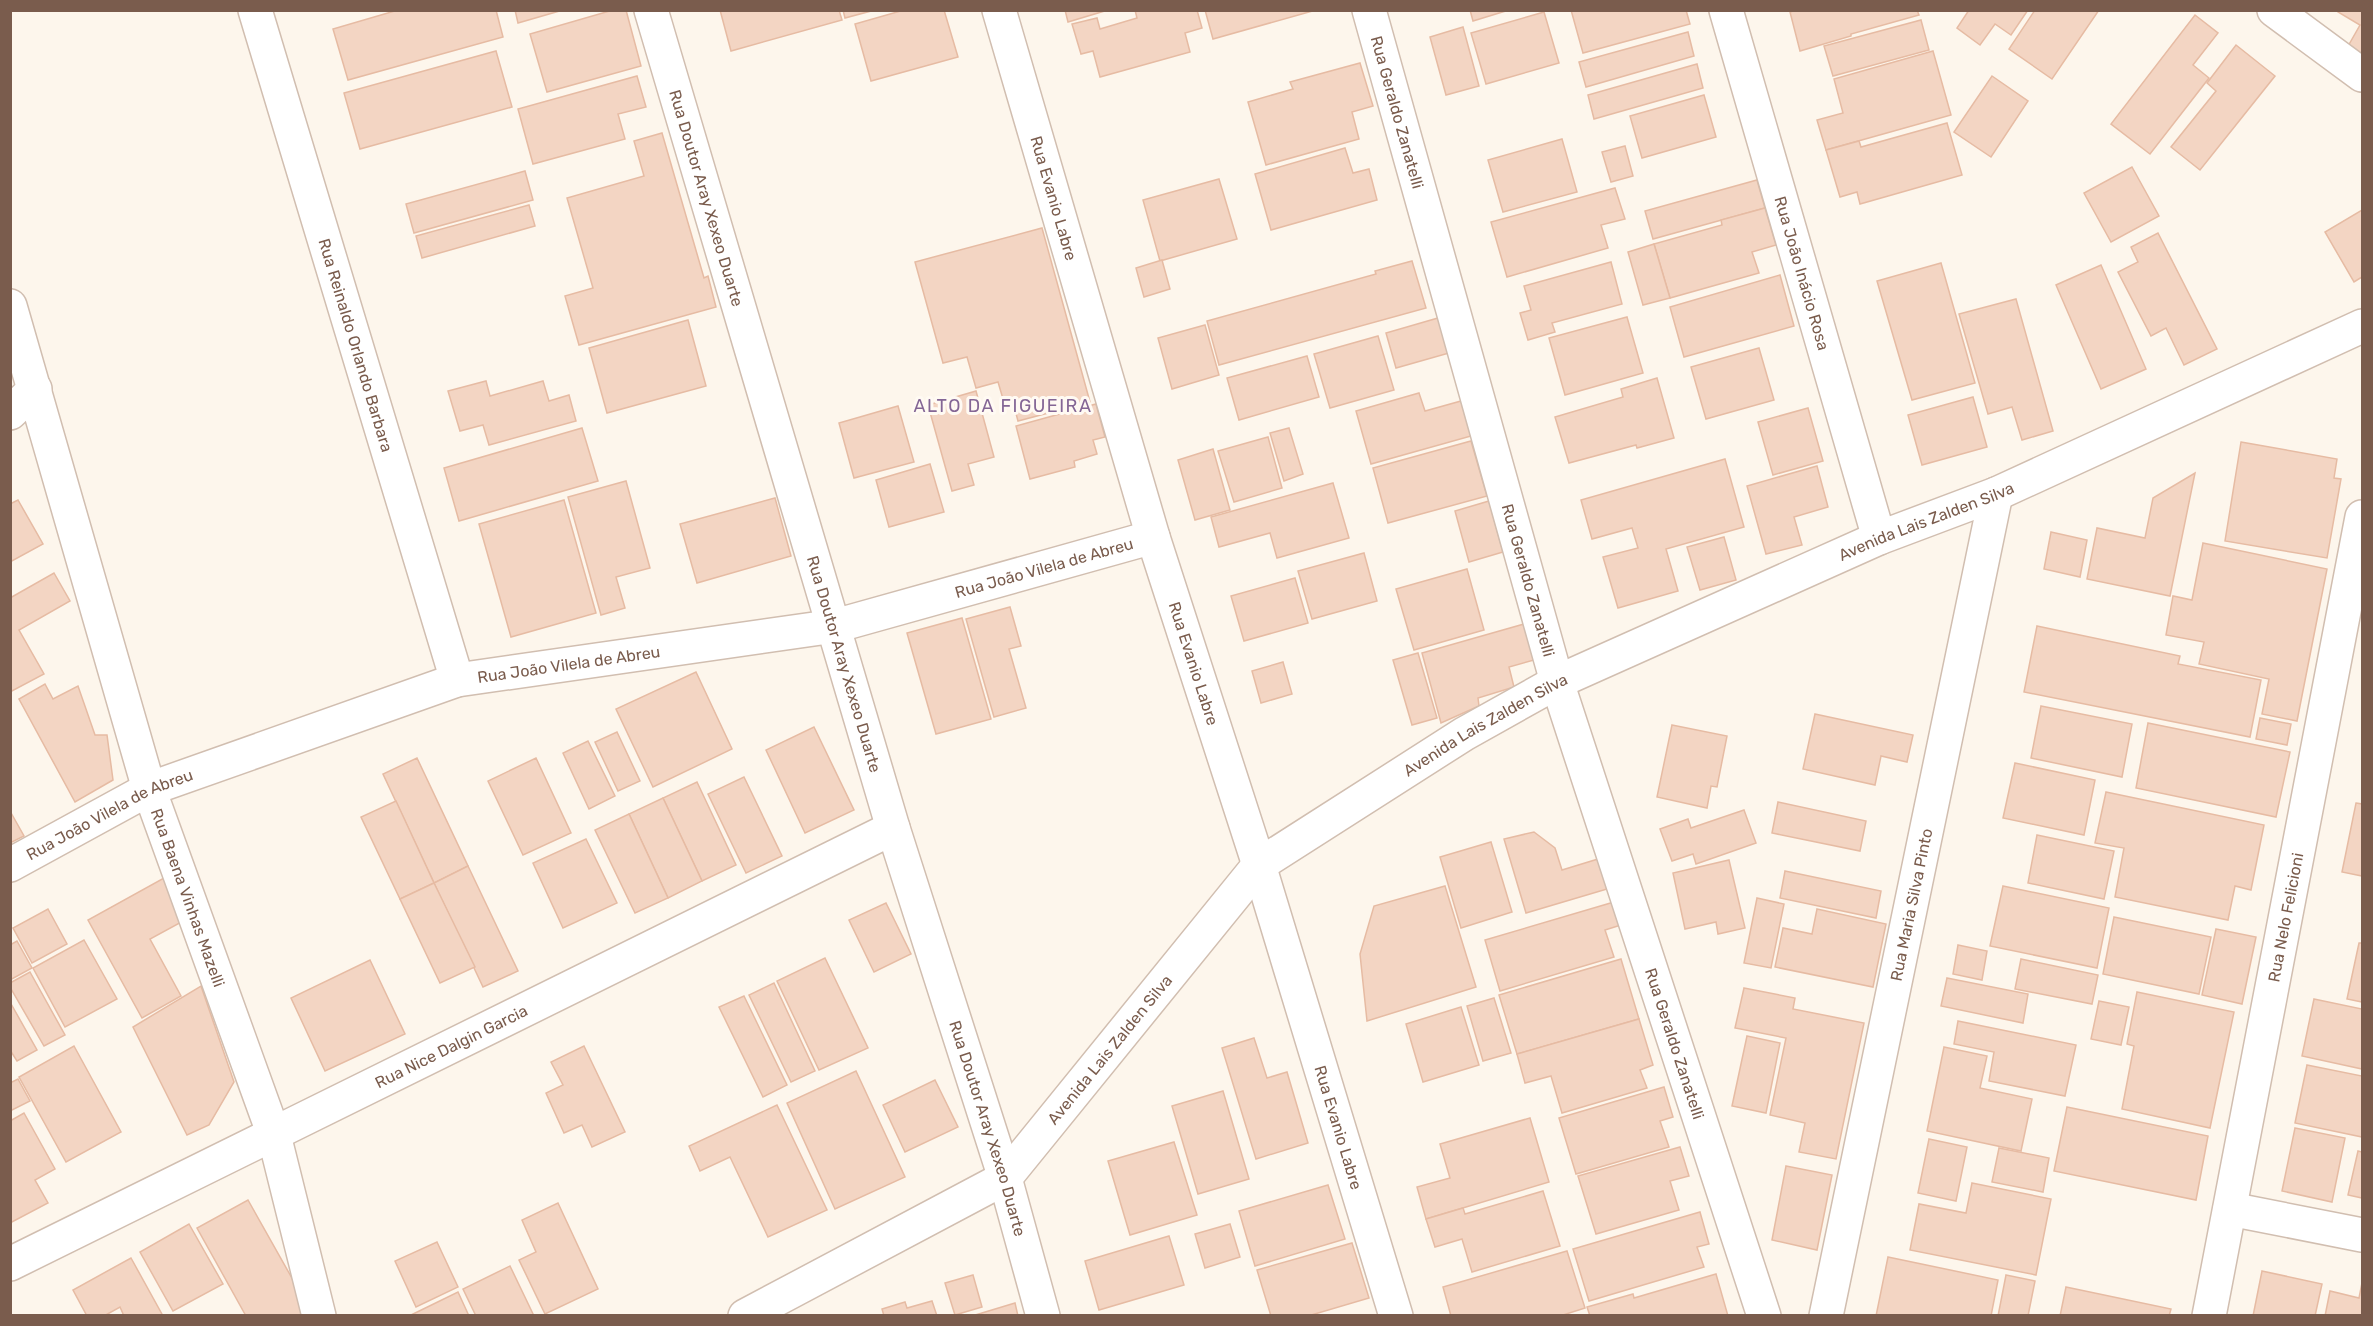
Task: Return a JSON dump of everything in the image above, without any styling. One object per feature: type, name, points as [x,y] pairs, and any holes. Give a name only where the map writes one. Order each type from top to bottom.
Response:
[{"type":"street","name":"Rua Reinaldo Orlando Barbara","points":[[255,10],[457,680]]},
{"type":"street","name":"Rua Doutor Aray Xexeo Duarte","points":[[651,10],[893,828],[1005,1178],[1043,1316]]},
{"type":"street","name":"Rua Evanio Labre","points":[[999,10],[1153,537],[1259,865],[1396,1316]]},
{"type":"street","name":"Rua Geraldo Zanatelli","points":[[1369,10],[1557,682],[1764,1316]]},
{"type":"street","name":"Rua João Inácio Rosa","points":[[1726,10],[1879,538]]},
{"type":"street","points":[[2274,10],[2362,75]]},
{"type":"street","name":"Rua Baena Vinhas Mazelli","points":[[10,306],[149,789],[274,1136],[319,1316]]},
{"type":"street","name":"Avenida Lais Zalden Silva","points":[[745,1316],[1005,1178],[1259,865],[1464,734],[1557,682],[1879,538],[1996,494],[2362,326]]},
{"type":"street","points":[[10,412],[35,389]]},
{"type":"street","name":"Rua Maria Silva Pinto","points":[[1826,1316],[1996,494]]},
{"type":"street","name":"Rua Nelo Felicioni","points":[[2209,1316],[2362,517]]},
{"type":"street","name":"Rua João Vilela de Abreu","points":[[10,865],[149,789],[457,680],[835,626],[1153,537]]},
{"type":"street","name":"Rua Nice Dalgin Garcia","points":[[10,1264],[274,1136],[893,828]]},
{"type":"street","points":[[2230,1209],[2362,1235]]},
{"type":"building","points":[[398,10],[496,10],[503,37],[348,80],[333,29]]},
{"type":"building","points":[[515,10],[563,10],[518,23]]},
{"type":"building","points":[[613,10],[626,10],[641,66],[547,92],[530,34]]},
{"type":"building","points":[[720,10],[839,10],[842,20],[731,51]]},
{"type":"building","points":[[843,10],[870,10],[871,11],[845,18]]},
{"type":"building","points":[[904,10],[944,10],[958,57],[871,81],[855,24]]},
{"type":"building","points":[[1065,10],[1108,10],[1068,22]]},
{"type":"building","points":[[1135,10],[1197,10],[1202,28],[1185,33],[1190,52],[1100,77],[1093,51],[1081,54],[1072,24],[1097,18],[1100,29],[1137,18]]},
{"type":"building","points":[[1205,10],[1316,10],[1213,39]]},
{"type":"building","points":[[1470,10],[1509,10],[1473,21]]},
{"type":"building","points":[[1571,10],[1686,10],[1690,24],[1583,53]]},
{"type":"building","points":[[1796,10],[1917,10],[1919,15],[1800,51],[1790,12]]},
{"type":"building","points":[[1969,10],[2028,10],[2011,35],[1995,24],[1980,45],[1957,28]]},
{"type":"building","points":[[2035,10],[2099,10],[2052,79],[2009,49]]},
{"type":"building","points":[[2339,10],[2362,10],[2362,57],[2347,48],[2360,25],[2338,12]]},
{"type":"building","points":[[1544,12],[1559,63],[1486,84],[1471,33]]},
{"type":"building","points":[[2195,15],[2218,33],[2193,65],[2209,78],[2150,154],[2111,124]]},
{"type":"building","points":[[1921,20],[1929,50],[1833,76],[1824,46]]},
{"type":"building","points":[[1463,27],[1479,86],[1446,95],[1430,37]]},
{"type":"building","points":[[1688,32],[1694,56],[1586,87],[1579,62]]},
{"type":"building","points":[[2236,45],[2275,76],[2200,170],[2171,147],[2216,91],[2207,83]]},
{"type":"building","points":[[496,51],[512,107],[360,149],[344,93]]},
{"type":"building","points":[[1933,51],[1951,115],[1826,150],[1817,120],[1843,113],[1834,79]]},
{"type":"building","points":[[1360,63],[1373,106],[1352,112],[1359,139],[1266,165],[1248,102],[1293,89],[1290,82]]},
{"type":"building","points":[[1697,64],[1703,88],[1594,119],[1588,95]]},
{"type":"building","points":[[637,76],[646,107],[618,114],[625,139],[533,164],[518,109]]},
{"type":"building","points":[[1992,76],[2028,101],[1991,157],[1954,132]]},
{"type":"building","points":[[1704,95],[1716,137],[1642,158],[1630,116]]},
{"type":"building","points":[[1947,123],[1962,175],[1860,204],[1857,192],[1840,197],[1826,150],[1859,141],[1861,147]]},
{"type":"building","points":[[662,133],[704,278],[708,276],[716,307],[579,345],[565,296],[593,288],[567,198],[644,176],[634,141]]},
{"type":"building","points":[[1562,139],[1577,192],[1503,212],[1488,160]]},
{"type":"building","points":[[1625,146],[1633,176],[1611,182],[1602,152]]},
{"type":"building","points":[[1345,148],[1353,173],[1369,169],[1377,200],[1271,230],[1255,174]]},
{"type":"building","points":[[2132,167],[2159,216],[2111,242],[2084,193]]},
{"type":"building","points":[[525,171],[533,200],[414,233],[406,204]]},
{"type":"building","points":[[1219,179],[1237,239],[1160,261],[1143,200]]},
{"type":"building","points":[[1757,180],[1765,208],[1653,239],[1645,211]]},
{"type":"building","points":[[1615,188],[1625,219],[1601,225],[1608,248],[1507,277],[1491,222]]},
{"type":"building","points":[[529,205],[535,226],[422,258],[416,236]]},
{"type":"building","points":[[1765,208],[1776,245],[1752,252],[1759,273],[1670,298],[1654,244],[1722,225],[1721,220]]},
{"type":"building","points":[[2362,210],[2362,277],[2354,282],[2325,232]]},
{"type":"building","points":[[1042,228],[1090,402],[1018,421],[1014,406],[1006,409],[998,382],[976,388],[967,357],[943,363],[915,262]]},
{"type":"building","points":[[2158,233],[2217,349],[2184,365],[2166,328],[2151,336],[2118,272],[2138,262],[2131,247]]},
{"type":"building","points":[[1654,244],[1670,298],[1643,305],[1628,252]]},
{"type":"building","points":[[1162,260],[1170,289],[1144,297],[1136,268]]},
{"type":"building","points":[[1412,261],[1426,308],[1219,365],[1207,321],[1376,274],[1375,271]]},
{"type":"building","points":[[1611,262],[1622,304],[1552,323],[1555,332],[1528,340],[1520,313],[1531,310],[1524,286]]},
{"type":"building","points":[[1941,263],[1975,383],[1912,400],[1877,281]]},
{"type":"building","points":[[2101,265],[2146,369],[2101,389],[2056,285]]},
{"type":"building","points":[[1780,275],[1794,326],[1684,357],[1670,307]]},
{"type":"building","points":[[2016,299],[2053,431],[2022,440],[2012,407],[1988,414],[1959,314]]},
{"type":"building","points":[[1627,317],[1643,373],[1565,395],[1549,338]]},
{"type":"building","points":[[1438,318],[1449,353],[1396,368],[1386,333]]},
{"type":"building","points":[[688,320],[706,386],[607,413],[589,348]]},
{"type":"building","points":[[1205,325],[1219,375],[1172,389],[1158,338]]},
{"type":"building","points":[[1378,336],[1394,390],[1330,408],[1314,354]]},
{"type":"building","points":[[1759,348],[1774,400],[1706,419],[1691,367]]},
{"type":"building","points":[[1307,356],[1319,397],[1239,420],[1227,378]]},
{"type":"building","points":[[1657,378],[1674,438],[1637,448],[1636,445],[1569,463],[1555,417],[1623,397],[1621,389]]},
{"type":"building","points":[[486,381],[490,396],[543,381],[549,401],[569,395],[576,421],[489,445],[483,425],[460,431],[448,391]]},
{"type":"building","points":[[976,391],[994,457],[968,464],[974,485],[952,491],[928,405]]},
{"type":"building","points":[[1419,393],[1425,411],[1461,401],[1471,436],[1371,464],[1356,411]]},
{"type":"building","points":[[1973,397],[1987,447],[1922,465],[1908,415]]},
{"type":"building","points":[[1096,404],[1105,437],[1093,440],[1097,454],[1074,461],[1075,467],[1030,479],[1016,426]]},
{"type":"building","points":[[898,406],[914,462],[854,478],[839,423]]},
{"type":"building","points":[[1808,408],[1823,461],[1773,475],[1758,422]]},
{"type":"building","points":[[582,428],[598,481],[459,521],[444,468]]},
{"type":"building","points":[[1289,428],[1303,474],[1284,481],[1270,433]]},
{"type":"building","points":[[1268,437],[1282,488],[1234,502],[1218,451]]},
{"type":"building","points":[[1471,441],[1487,496],[1388,523],[1373,468]]},
{"type":"building","points":[[2241,442],[2337,459],[2334,478],[2341,479],[2327,558],[2225,541]]},
{"type":"building","points":[[1213,449],[1230,510],[1195,520],[1178,460]]},
{"type":"building","points":[[1725,459],[1744,527],[1666,549],[1678,591],[1618,608],[1603,557],[1638,548],[1632,528],[1592,539],[1581,500]]},
{"type":"building","points":[[930,464],[944,512],[889,527],[876,480]]},
{"type":"building","points":[[1817,466],[1828,507],[1794,517],[1802,545],[1766,554],[1747,486]]},
{"type":"building","points":[[2195,473],[2170,596],[2087,579],[2097,528],[2145,538],[2153,498]]},
{"type":"building","points":[[626,481],[650,568],[616,577],[625,608],[601,615],[568,497]]},
{"type":"building","points":[[1333,483],[1349,538],[1277,558],[1270,533],[1219,547],[1211,517]]},
{"type":"building","points":[[775,498],[791,556],[697,583],[680,524]]},
{"type":"building","points":[[18,500],[43,544],[10,562],[10,504]]},
{"type":"building","points":[[564,500],[596,613],[511,637],[479,524]]},
{"type":"building","points":[[1489,501],[1503,552],[1469,562],[1455,511]]},
{"type":"building","points":[[2051,532],[2087,540],[2080,577],[2044,569]]},
{"type":"building","points":[[1724,537],[1736,580],[1700,590],[1687,547]]},
{"type":"building","points":[[2203,543],[2327,569],[2297,721],[2262,714],[2269,679],[2199,664],[2204,642],[2166,635],[2173,596],[2192,600]]},
{"type":"building","points":[[1364,553],[1377,601],[1312,619],[1298,571]]},
{"type":"building","points":[[1467,569],[1484,630],[1414,650],[1396,589]]},
{"type":"building","points":[[54,573],[70,601],[19,630],[44,674],[10,692],[10,598]]},
{"type":"building","points":[[1295,578],[1308,623],[1244,641],[1231,596]]},
{"type":"building","points":[[1010,607],[1021,646],[1009,649],[1026,708],[994,717],[966,619]]},
{"type":"building","points":[[962,618],[991,719],[936,734],[907,633]]},
{"type":"building","points":[[1524,624],[1534,660],[1509,667],[1514,687],[1478,698],[1479,706],[1441,723],[1422,653]]},
{"type":"building","points":[[2037,626],[2180,656],[2178,664],[2261,680],[2250,737],[2024,692]]},
{"type":"building","points":[[1418,653],[1437,718],[1412,725],[1393,660]]},
{"type":"building","points":[[1283,662],[1292,694],[1261,703],[1252,671]]},
{"type":"building","points":[[696,672],[732,749],[653,787],[616,709]]},
{"type":"building","points":[[45,684],[53,699],[78,686],[95,735],[107,735],[113,780],[75,802],[19,699]]},
{"type":"building","points":[[2041,706],[2132,724],[2122,777],[2031,758]]},
{"type":"building","points":[[1815,714],[1913,735],[1907,762],[1881,756],[1875,785],[1803,769]]},
{"type":"building","points":[[2260,718],[2291,724],[2287,745],[2256,739]]},
{"type":"building","points":[[2148,723],[2290,752],[2276,817],[2136,788]]},
{"type":"building","points":[[1672,725],[1727,736],[1717,787],[1711,786],[1707,808],[1657,797]]},
{"type":"building","points":[[814,727],[854,810],[805,833],[766,750]]},
{"type":"building","points":[[617,732],[640,781],[618,791],[595,742]]},
{"type":"building","points":[[588,741],[615,796],[589,809],[563,753]]},
{"type":"building","points":[[417,758],[468,866],[434,883],[383,774]]},
{"type":"building","points":[[536,758],[571,833],[523,855],[488,781]]},
{"type":"building","points":[[2015,763],[2095,780],[2084,835],[2003,818]]},
{"type":"building","points":[[744,777],[782,856],[746,873],[708,794]]},
{"type":"building","points":[[697,782],[736,865],[702,881],[663,798]]},
{"type":"building","points":[[2106,792],[2264,825],[2251,890],[2235,886],[2228,920],[2115,897],[2124,848],[2095,843]]},
{"type":"building","points":[[663,798],[702,881],[668,898],[629,814]]},
{"type":"building","points":[[396,801],[434,883],[400,899],[361,817]]},
{"type":"building","points":[[1778,802],[1866,821],[1860,851],[1772,833]]},
{"type":"building","points":[[2356,803],[2362,804],[2362,876],[2342,872]]},
{"type":"building","points":[[1744,810],[1756,843],[1696,864],[1693,854],[1672,861],[1660,829],[1688,819],[1691,828]]},
{"type":"building","points":[[10,811],[24,836],[10,843]]},
{"type":"building","points":[[629,814],[668,898],[635,913],[595,830]]},
{"type":"building","points":[[1534,832],[1555,848],[1562,870],[1598,859],[1607,889],[1526,913],[1504,839]]},
{"type":"building","points":[[2037,835],[2114,851],[2104,899],[2028,883]]},
{"type":"building","points":[[586,839],[617,903],[563,928],[533,863]]},
{"type":"building","points":[[1491,842],[1512,912],[1461,928],[1440,857]]},
{"type":"building","points":[[1729,860],[1745,928],[1718,934],[1716,922],[1685,929],[1673,873]]},
{"type":"building","points":[[468,866],[518,971],[483,987],[434,883]]},
{"type":"building","points":[[1785,871],[1881,891],[1876,918],[1780,898]]},
{"type":"building","points":[[164,878],[187,919],[150,939],[181,996],[142,1018],[88,920]]},
{"type":"building","points":[[434,883],[475,967],[440,983],[400,899]]},
{"type":"building","points":[[1445,886],[1476,987],[1367,1021],[1360,954],[1374,906]]},
{"type":"building","points":[[2003,886],[2109,908],[2097,968],[1990,946]]},
{"type":"building","points":[[1757,898],[1784,904],[1771,968],[1744,963]]},
{"type":"building","points":[[1614,902],[1621,925],[1605,930],[1614,957],[1500,991],[1485,940]]},
{"type":"building","points":[[886,903],[911,954],[874,972],[849,920]]},
{"type":"building","points":[[48,909],[67,944],[32,963],[13,928]]},
{"type":"building","points":[[1817,909],[1886,924],[1873,987],[1775,967],[1783,928],[1812,934]]},
{"type":"building","points":[[2114,917],[2211,937],[2199,994],[2103,974]]},
{"type":"building","points":[[2216,929],[2256,937],[2242,1004],[2202,995]]},
{"type":"building","points":[[84,940],[117,999],[65,1027],[33,968]]},
{"type":"building","points":[[17,941],[32,968],[10,980],[10,945]]},
{"type":"building","points":[[2359,943],[2362,943],[2362,1002],[2347,999]]},
{"type":"building","points":[[1958,945],[1987,951],[1982,980],[1953,974]]},
{"type":"building","points":[[825,958],[868,1048],[819,1070],[777,981]]},
{"type":"building","points":[[1621,959],[1639,1019],[1517,1054],[1499,995]]},
{"type":"building","points":[[2021,959],[2098,975],[2092,1004],[2015,989]]},
{"type":"building","points":[[370,960],[405,1034],[325,1071],[291,998]]},
{"type":"building","points":[[30,972],[65,1035],[44,1046],[10,987],[10,983]]},
{"type":"building","points":[[1947,978],[2028,994],[2023,1023],[1941,1006]]},
{"type":"building","points":[[774,983],[815,1071],[791,1082],[749,995]]},
{"type":"building","points":[[201,986],[234,1082],[209,1125],[187,1135],[133,1027]]},
{"type":"building","points":[[1744,988],[1795,998],[1793,1009],[1864,1023],[1836,1159],[1799,1152],[1805,1123],[1770,1115],[1786,1038],[1735,1028]]},
{"type":"building","points":[[2137,992],[2234,1012],[2210,1128],[2122,1109],[2134,1046],[2127,1044]]},
{"type":"building","points":[[744,996],[787,1085],[763,1097],[719,1007]]},
{"type":"building","points":[[1494,998],[1511,1053],[1483,1061],[1467,1006]]},
{"type":"building","points":[[2314,999],[2362,1009],[2362,1069],[2302,1056]]},
{"type":"building","points":[[2099,1001],[2129,1007],[2121,1045],[2091,1039]]},
{"type":"building","points":[[10,1002],[37,1050],[17,1061],[10,1050]]},
{"type":"building","points":[[1461,1007],[1479,1065],[1423,1082],[1406,1024]]},
{"type":"building","points":[[1639,1019],[1653,1065],[1640,1070],[1647,1088],[1562,1113],[1551,1076],[1525,1083],[1517,1054]]},
{"type":"building","points":[[1958,1021],[2076,1045],[2065,1096],[1989,1081],[1994,1052],[1954,1044]]},
{"type":"building","points":[[1747,1036],[1780,1043],[1766,1113],[1732,1106]]},
{"type":"building","points":[[1254,1038],[1267,1078],[1287,1072],[1308,1143],[1256,1159],[1222,1048]]},
{"type":"building","points":[[74,1046],[121,1132],[66,1162],[19,1077]]},
{"type":"building","points":[[584,1046],[625,1132],[592,1147],[582,1125],[564,1133],[546,1093],[563,1085],[551,1062]]},
{"type":"building","points":[[1944,1047],[1987,1056],[1980,1088],[2032,1099],[2021,1151],[1927,1131]]},
{"type":"building","points":[[2307,1065],[2362,1076],[2362,1137],[2295,1123]]},
{"type":"building","points":[[856,1071],[905,1177],[835,1209],[787,1103]]},
{"type":"building","points":[[18,1079],[30,1101],[10,1111],[10,1083]]},
{"type":"building","points":[[935,1080],[958,1127],[905,1152],[883,1105]]},
{"type":"building","points":[[1664,1087],[1673,1117],[1660,1121],[1669,1147],[1576,1174],[1559,1118]]},
{"type":"building","points":[[1223,1091],[1249,1179],[1198,1194],[1172,1106]]},
{"type":"building","points":[[777,1105],[827,1210],[768,1237],[730,1157],[700,1171],[689,1146]]},
{"type":"building","points":[[2067,1107],[2208,1136],[2196,1200],[2054,1171]]},
{"type":"building","points":[[24,1113],[55,1169],[35,1180],[48,1203],[10,1223],[10,1121]]},
{"type":"building","points":[[1530,1118],[1549,1182],[1426,1219],[1417,1187],[1450,1178],[1440,1144]]},
{"type":"building","points":[[2295,1128],[2345,1138],[2332,1202],[2282,1191]]},
{"type":"building","points":[[1929,1139],[1967,1147],[1956,1201],[1918,1193]]},
{"type":"building","points":[[1174,1142],[1197,1215],[1130,1235],[1108,1161]]},
{"type":"building","points":[[1680,1147],[1689,1176],[1670,1181],[1679,1210],[1596,1234],[1578,1176]]},
{"type":"building","points":[[1999,1148],[2049,1158],[2043,1192],[1992,1182]]},
{"type":"building","points":[[2358,1151],[2362,1152],[2362,1198],[2348,1195]]},
{"type":"building","points":[[1786,1166],[1832,1175],[1817,1250],[1772,1240]]},
{"type":"building","points":[[1972,1183],[2051,1199],[2036,1275],[1910,1250],[1919,1204],[1966,1213]]},
{"type":"building","points":[[1328,1185],[1345,1239],[1255,1266],[1239,1211]]},
{"type":"building","points":[[1543,1191],[1560,1246],[1472,1272],[1462,1239],[1435,1247],[1426,1219],[1463,1208],[1465,1214]]},
{"type":"building","points":[[248,1200],[311,1312],[305,1316],[246,1316],[197,1228]]},
{"type":"building","points":[[558,1203],[598,1289],[545,1314],[519,1260],[536,1252],[522,1220]]},
{"type":"building","points":[[1700,1212],[1709,1244],[1697,1247],[1704,1267],[1589,1301],[1573,1249]]},
{"type":"building","points":[[189,1224],[223,1284],[173,1311],[140,1252]]},
{"type":"building","points":[[1230,1224],[1240,1257],[1205,1268],[1195,1234]]},
{"type":"building","points":[[1169,1236],[1184,1285],[1099,1310],[1085,1261]]},
{"type":"building","points":[[437,1242],[458,1287],[416,1307],[395,1261]]},
{"type":"building","points":[[1352,1243],[1369,1298],[1308,1316],[1271,1316],[1257,1270]]},
{"type":"building","points":[[1567,1251],[1585,1308],[1560,1316],[1451,1316],[1443,1287]]},
{"type":"building","points":[[1888,1257],[1998,1280],[1991,1316],[1876,1316]]},
{"type":"building","points":[[131,1258],[163,1316],[124,1316],[120,1307],[104,1316],[87,1316],[73,1290]]},
{"type":"building","points":[[510,1266],[534,1316],[476,1316],[463,1289]]},
{"type":"building","points":[[2262,1271],[2322,1284],[2315,1316],[2253,1316]]},
{"type":"building","points":[[1716,1274],[1728,1316],[1590,1316],[1587,1307],[1633,1294],[1634,1298]]},
{"type":"building","points":[[973,1275],[982,1307],[955,1315],[945,1283]]},
{"type":"building","points":[[2006,1275],[2035,1281],[2028,1316],[1998,1316]]},
{"type":"building","points":[[2362,1283],[2362,1316],[2325,1316],[2330,1291],[2359,1298]]},
{"type":"building","points":[[2066,1287],[2171,1309],[2169,1316],[2060,1316]]},
{"type":"building","points":[[458,1292],[469,1316],[409,1316]]},
{"type":"building","points":[[932,1301],[937,1316],[884,1316],[882,1309],[905,1302],[907,1308]]},
{"type":"building","points":[[1015,1303],[1018,1316],[972,1316]]},
{"type":"district","name":"ALTO DA FIGUEIRA","points":[[1003,406]]}]
